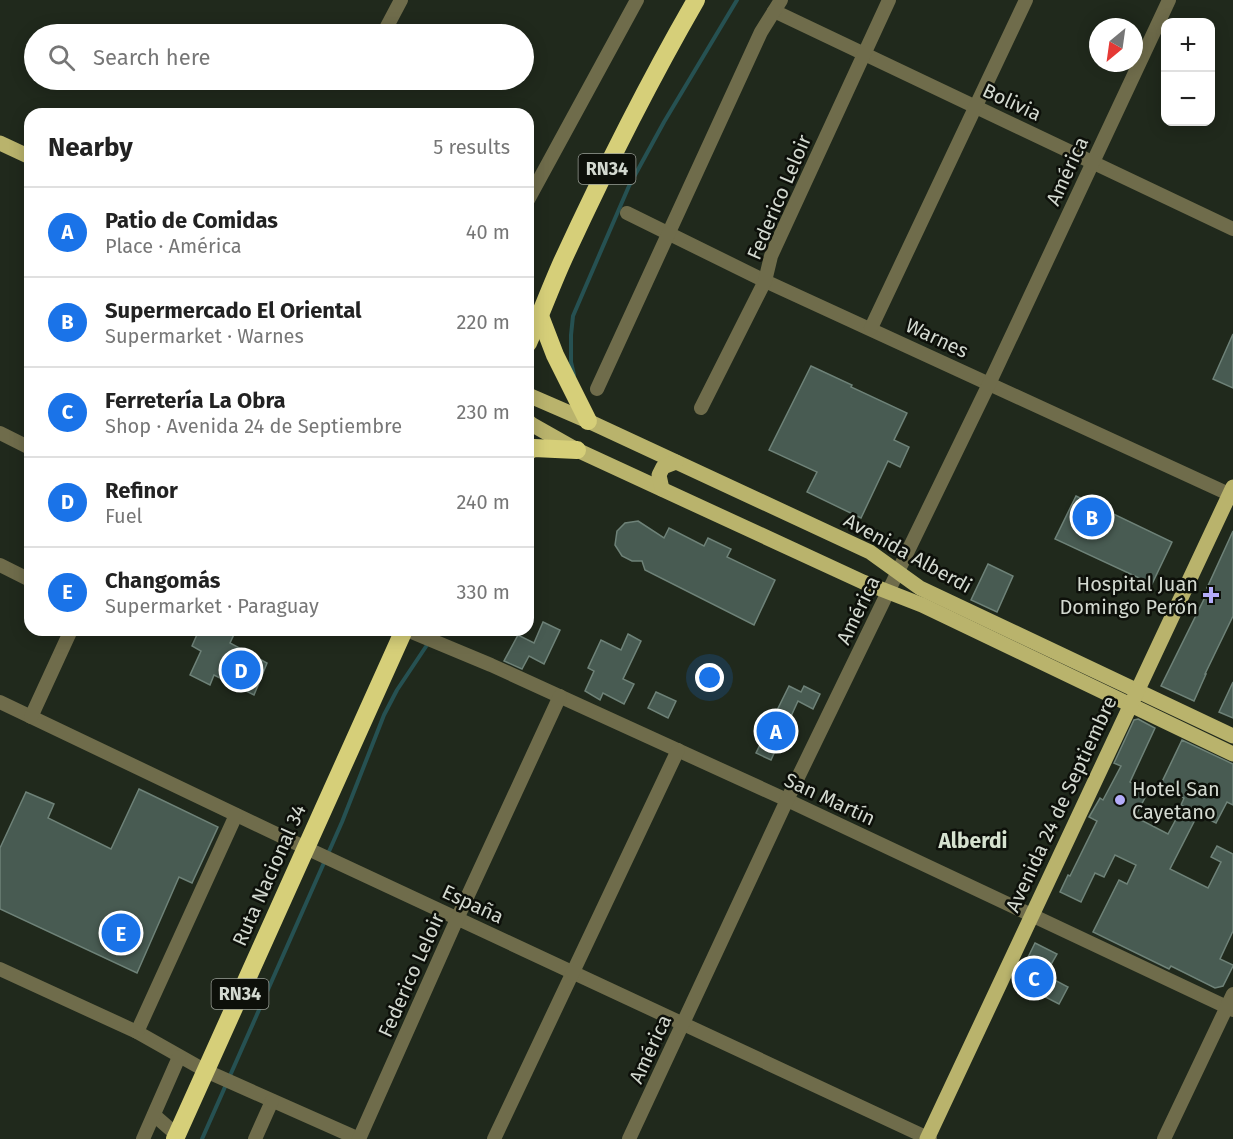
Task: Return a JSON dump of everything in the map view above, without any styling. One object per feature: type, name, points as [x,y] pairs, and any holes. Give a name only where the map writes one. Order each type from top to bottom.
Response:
[{"type":"highway","name":"RN34","points":[[534,330],[561,264],[626,130],[659,64],[696,0]]},
{"type":"highway","points":[[540,316],[555,355],[588,421]]},
{"type":"highway","points":[[534,448],[577,450]]},
{"type":"highway","name":"Ruta Nacional 34","points":[[176,1137],[220,1078],[320,854],[404,636]]},
{"type":"main road","points":[[0,143],[24,154]]},
{"type":"main road","name":"Avenida Alberdi","points":[[534,398],[870,552],[920,588],[1134,698],[1233,754]]},
{"type":"main road","name":"Avenida Alberdi","points":[[534,426],[577,450],[863,582],[922,605],[1134,698],[1233,736]]},
{"type":"main road","points":[[663,489],[659,475],[663,467],[676,462]]},
{"type":"main road","name":"Avenida 24 de Septiembre","points":[[928,1139],[1232,493]]},
{"type":"street","points":[[388,24],[401,0]]},
{"type":"street","points":[[534,189],[637,0]]},
{"type":"street","name":"Federico Leloir","points":[[701,408],[765,281],[771,256],[889,0]]},
{"type":"street","points":[[871,328],[1026,0]]},
{"type":"street","name":"América","points":[[629,1139],[787,800],[989,384],[1169,0]]},
{"type":"street","points":[[597,389],[761,32],[778,5]]},
{"type":"street","name":"Bolivia","points":[[778,5],[865,53],[1233,229]]},
{"type":"street","name":"Warnes","points":[[627,213],[765,281],[1232,493]]},
{"type":"street","points":[[0,434],[24,445]]},
{"type":"street","points":[[0,565],[24,577]]},
{"type":"street","points":[[31,717],[68,636]]},
{"type":"street","name":"San Martín","points":[[422,636],[468,654],[787,800],[1032,916],[1231,1004]]},
{"type":"street","name":"Federico Leloir","points":[[359,1139],[560,696]]},
{"type":"street","name":"España","points":[[0,702],[928,1139]]},
{"type":"street","points":[[494,1139],[678,750]]},
{"type":"street","points":[[137,1032],[236,815]]},
{"type":"street","points":[[0,969],[137,1032],[220,1078],[359,1139]]},
{"type":"street","points":[[1164,1139],[1231,1004]]},
{"type":"street","points":[[143,1139],[179,1057]]},
{"type":"street","points":[[255,1139],[272,1101]]},
{"type":"street","points":[[154,1115],[176,1137]]},
{"type":"building","points":[[1233,334],[1233,388],[1213,379]]},
{"type":"building","points":[[811,366],[907,413],[894,440],[909,447],[900,467],[888,461],[861,518],[807,492],[817,472],[769,450]]},
{"type":"building","points":[[1076,496],[1172,542],[1152,584],[1055,539]]},
{"type":"building","points":[[638,521],[664,538],[669,528],[704,546],[708,538],[731,549],[727,557],[775,580],[754,625],[645,570],[642,561],[632,561],[622,556],[615,545],[617,531],[625,523]]},
{"type":"building","points":[[1233,531],[1233,616],[1194,701],[1161,686],[1209,589],[1207,588]]},
{"type":"building","points":[[988,564],[1013,576],[997,612],[971,600]]},
{"type":"building","points":[[543,622],[560,630],[544,664],[529,656],[522,669],[504,661],[517,636],[534,643]]},
{"type":"building","points":[[628,634],[641,641],[623,679],[634,684],[624,704],[603,693],[600,700],[585,691],[594,671],[588,668],[601,640],[621,650]]},
{"type":"building","points":[[196,636],[233,636],[230,643],[267,663],[254,695],[214,675],[210,685],[190,675],[201,651],[192,646]]},
{"type":"building","points":[[1233,682],[1233,718],[1219,712]]},
{"type":"building","points":[[789,686],[801,692],[804,686],[820,694],[813,709],[798,701],[771,760],[756,753]]},
{"type":"building","points":[[656,692],[676,701],[668,718],[648,708]]},
{"type":"building","points":[[1138,719],[1155,728],[1130,782],[1148,792],[1135,817],[1168,834],[1183,806],[1181,805],[1184,798],[1160,786],[1182,740],[1233,764],[1233,805],[1227,802],[1216,823],[1198,814],[1170,869],[1208,888],[1221,862],[1211,857],[1217,846],[1233,854],[1233,931],[1220,959],[1233,966],[1223,986],[1215,988],[1171,966],[1169,969],[1093,932],[1119,880],[1127,884],[1136,865],[1115,855],[1104,877],[1095,873],[1081,902],[1060,892],[1097,821],[1089,817],[1100,798],[1103,800],[1121,766],[1114,763],[1134,720]]},
{"type":"building","points":[[139,789],[218,827],[192,883],[179,877],[137,973],[0,909],[0,848],[26,792],[54,804],[48,818],[111,849]]},
{"type":"building","points":[[1035,943],[1057,954],[1045,975],[1068,987],[1059,1004],[1016,982]]},
{"type":"waterway","points":[[574,375],[571,362],[573,316],[629,186],[664,122],[737,0]]},
{"type":"waterway","points":[[202,1139],[342,822],[384,715],[397,690],[432,636]]},
{"type":"place","name":"Supermercado El Oriental","points":[[1092,517]]},
{"type":"place","name":"Hospital Juan Domingo Perón","points":[[1211,595]]},
{"type":"place","name":"Refinor","points":[[241,670]]},
{"type":"place","name":"Patio de Comidas","points":[[776,731]]},
{"type":"place","name":"Hotel San Cayetano","points":[[1120,800]]},
{"type":"place","name":"Changomás","points":[[121,933]]},
{"type":"place","name":"Ferretería La Obra","points":[[1034,978]]},
{"type":"district","name":"Alberdi","points":[[973,841]]}]
